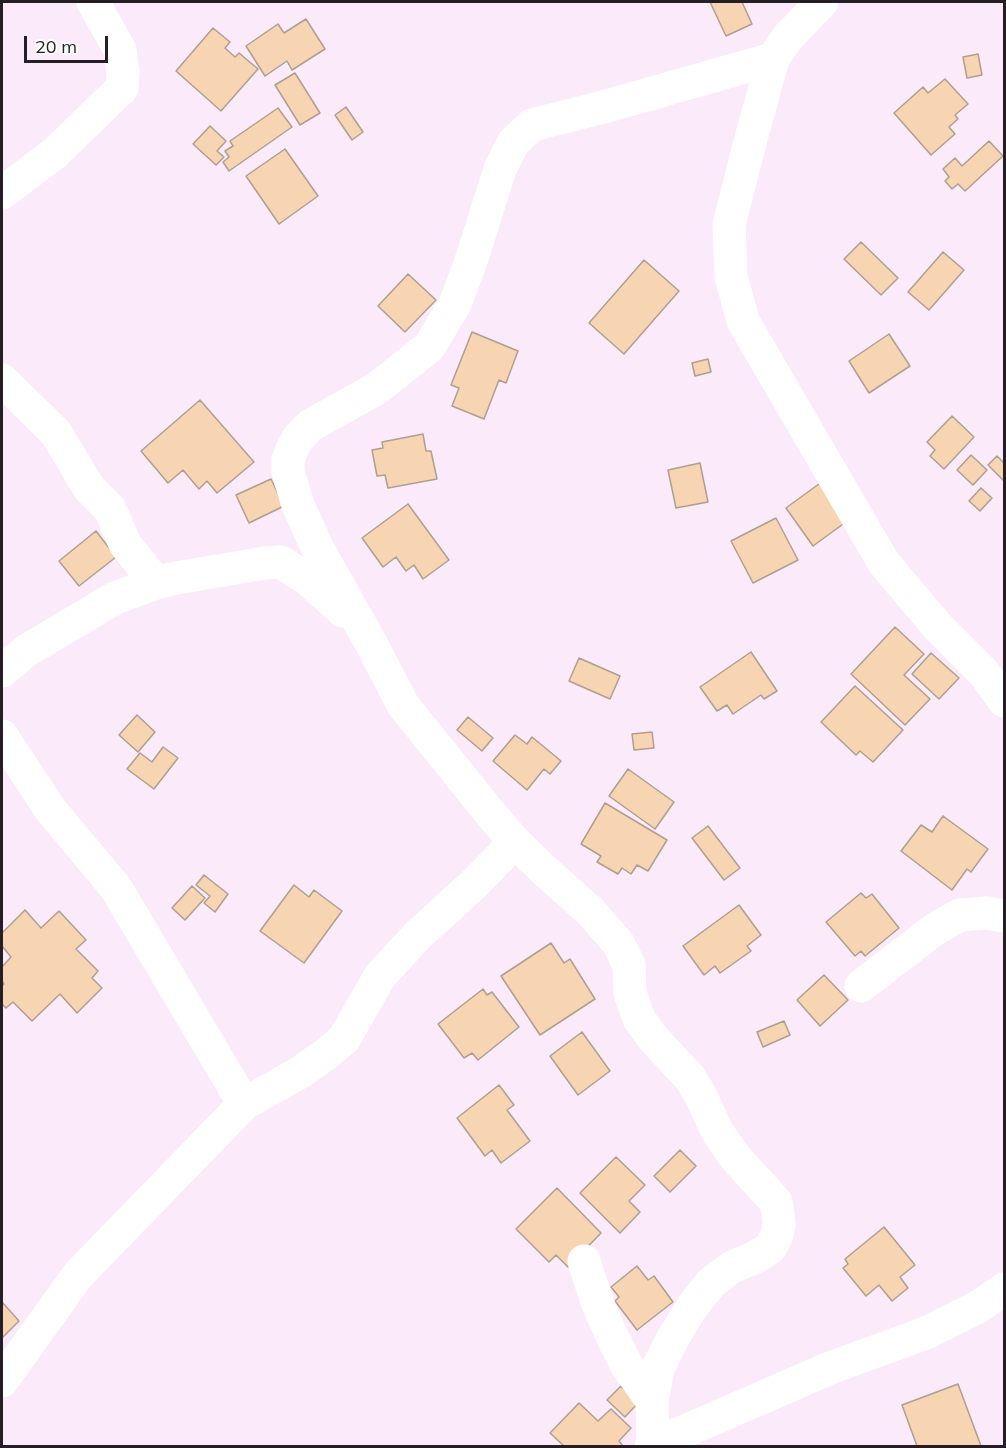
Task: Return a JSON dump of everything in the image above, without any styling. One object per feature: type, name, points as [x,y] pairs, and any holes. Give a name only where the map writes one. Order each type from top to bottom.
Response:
[{"type":"street","points":[[2,193],[55,153],[122,88],[120,50],[93,2]]},
{"type":"street","points":[[822,2],[788,37],[773,59],[729,225],[731,276],[743,321],[884,563],[938,627],[984,672],[1005,701]]},
{"type":"street","points":[[773,59],[532,125],[513,143],[500,169],[456,304],[429,347],[376,389],[312,425],[299,437],[292,448],[288,460],[288,472],[297,505],[317,547],[403,705],[515,842],[590,911],[618,943],[628,965],[630,993],[639,1019],[653,1038],[690,1078],[702,1096],[717,1131],[741,1164],[776,1202],[779,1224],[777,1236],[770,1248],[754,1258],[732,1266],[711,1283],[673,1338],[658,1368],[652,1401],[652,1446],[830,1368],[926,1333],[978,1307],[1005,1289]]},
{"type":"street","points":[[2,380],[56,433],[89,488],[110,509],[125,544],[156,583]]},
{"type":"street","points":[[2,671],[26,651],[114,598],[156,583],[265,563],[281,562],[307,579],[360,625]]},
{"type":"street","points":[[2,735],[50,809],[116,888],[244,1104]]},
{"type":"street","points":[[2,1381],[78,1275],[244,1104],[299,1073],[325,1056],[344,1039],[380,976],[417,936],[476,882],[515,842]]},
{"type":"street","points":[[861,986],[935,929],[960,915],[987,912],[1005,916]]},
{"type":"street","points":[[584,1261],[597,1302],[611,1334],[627,1366],[652,1401]]},
{"type":"building","points":[[710,2],[742,2],[752,24],[726,36]]},
{"type":"building","points":[[306,19],[325,49],[292,70],[287,61],[265,76],[246,46],[278,24],[284,33]]},
{"type":"building","points":[[213,28],[230,42],[225,48],[235,57],[239,53],[258,69],[221,111],[176,71]]},
{"type":"building","points":[[978,54],[982,75],[967,78],[963,57]]},
{"type":"building","points":[[295,73],[320,113],[300,125],[275,85]]},
{"type":"building","points":[[945,79],[968,104],[955,115],[958,119],[949,127],[955,134],[931,155],[894,113],[923,87],[928,93]]},
{"type":"building","points":[[346,107],[363,132],[352,140],[335,115]]},
{"type":"building","points":[[278,108],[292,127],[229,171],[223,162],[229,157],[225,151],[233,146],[230,141]]},
{"type":"building","points":[[210,126],[226,141],[217,151],[224,157],[216,165],[193,144]]},
{"type":"building","points":[[989,141],[1003,156],[965,191],[958,184],[952,189],[945,181],[949,177],[943,169],[955,158],[962,166]]},
{"type":"building","points":[[285,149],[318,196],[279,224],[246,176]]},
{"type":"building","points":[[861,242],[898,278],[881,295],[844,259]]},
{"type":"building","points":[[943,252],[964,270],[929,310],[908,292]]},
{"type":"building","points":[[644,260],[679,291],[624,354],[589,323]]},
{"type":"building","points":[[408,274],[436,300],[405,332],[378,306]]},
{"type":"building","points":[[472,332],[518,351],[506,383],[499,380],[484,419],[452,406],[459,388],[451,385]]},
{"type":"building","points":[[889,334],[910,366],[869,393],[849,361]]},
{"type":"building","points":[[708,359],[711,372],[695,376],[692,363]]},
{"type":"building","points":[[200,400],[254,462],[217,493],[207,481],[199,489],[183,470],[168,483],[141,451]]},
{"type":"building","points":[[952,416],[974,437],[944,469],[930,456],[935,450],[927,442]]},
{"type":"building","points":[[423,434],[426,451],[431,451],[437,479],[388,488],[385,475],[377,476],[372,450],[383,448],[382,442]]},
{"type":"building","points":[[971,455],[987,470],[973,485],[957,470]]},
{"type":"building","points":[[997,456],[1004,463],[1004,481],[988,465]]},
{"type":"building","points":[[700,463],[708,502],[676,508],[668,470]]},
{"type":"building","points":[[271,479],[284,506],[249,523],[236,495]]},
{"type":"building","points":[[823,481],[850,519],[813,546],[786,508]]},
{"type":"building","points":[[981,488],[992,498],[980,511],[969,501]]},
{"type":"building","points":[[408,504],[449,560],[423,579],[414,565],[406,571],[396,557],[383,567],[362,538]]},
{"type":"building","points":[[776,518],[798,560],[753,583],[731,541]]},
{"type":"building","points":[[96,531],[116,557],[79,586],[59,561]]},
{"type":"building","points":[[895,627],[924,654],[904,675],[930,699],[905,725],[851,674]]},
{"type":"building","points":[[751,652],[777,691],[764,699],[761,695],[733,714],[727,705],[717,711],[700,687]]},
{"type":"building","points":[[931,653],[959,678],[939,699],[912,674]]},
{"type":"building","points":[[579,658],[620,676],[610,699],[569,681]]},
{"type":"building","points":[[855,686],[903,730],[873,762],[860,751],[856,755],[821,722]]},
{"type":"building","points":[[137,715],[155,732],[138,752],[119,735]]},
{"type":"building","points":[[468,717],[493,738],[482,751],[457,730]]},
{"type":"building","points":[[652,732],[654,748],[634,750],[632,734]]},
{"type":"building","points":[[515,735],[527,744],[532,737],[561,761],[550,774],[544,769],[527,790],[493,761]]},
{"type":"building","points":[[163,747],[178,758],[154,789],[127,769],[140,753],[152,762]]},
{"type":"building","points":[[628,769],[674,802],[655,829],[609,796]]},
{"type":"building","points":[[605,803],[667,840],[648,871],[637,865],[631,874],[622,868],[618,874],[597,862],[601,856],[581,844]]},
{"type":"building","points":[[943,816],[988,849],[971,872],[967,869],[952,890],[901,851],[921,825],[932,832]]},
{"type":"building","points":[[708,826],[740,868],[724,880],[692,838]]},
{"type":"building","points":[[204,875],[228,894],[215,912],[204,903],[210,896],[196,885]]},
{"type":"building","points":[[294,885],[309,897],[314,890],[342,911],[304,963],[260,931]]},
{"type":"building","points":[[192,886],[205,898],[185,920],[172,908]]},
{"type":"building","points":[[861,893],[866,898],[872,894],[899,928],[865,956],[861,951],[855,956],[826,922]]},
{"type":"building","points":[[739,905],[761,935],[747,946],[751,951],[720,973],[715,966],[704,975],[683,946]]},
{"type":"building","points":[[25,910],[41,928],[59,911],[86,940],[76,949],[98,971],[92,978],[102,988],[77,1013],[60,994],[32,1021],[13,1002],[6,1008],[2,1004],[4,984],[2,967],[11,957],[2,946],[2,933]]},
{"type":"building","points":[[551,943],[564,963],[570,959],[595,999],[540,1035],[501,976]]},
{"type":"building","points":[[824,975],[848,1000],[820,1026],[797,1000]]},
{"type":"building","points":[[483,989],[487,995],[492,992],[519,1027],[478,1060],[472,1053],[464,1058],[438,1024]]},
{"type":"building","points":[[784,1021],[790,1035],[763,1047],[757,1032]]},
{"type":"building","points":[[582,1032],[610,1071],[578,1095],[550,1056]]},
{"type":"building","points":[[499,1085],[514,1105],[507,1110],[530,1141],[501,1163],[492,1150],[485,1156],[457,1118]]},
{"type":"building","points":[[680,1150],[696,1166],[670,1192],[654,1176]]},
{"type":"building","points":[[616,1157],[645,1185],[629,1201],[640,1212],[620,1233],[580,1193]]},
{"type":"building","points":[[557,1188],[601,1233],[568,1267],[556,1255],[549,1262],[516,1229]]},
{"type":"building","points":[[884,1227],[915,1265],[900,1277],[908,1288],[892,1301],[879,1285],[866,1296],[843,1268],[848,1264],[845,1259]]},
{"type":"building","points":[[637,1266],[648,1280],[654,1276],[673,1302],[637,1330],[615,1301],[619,1297],[611,1287]]},
{"type":"building","points":[[2,1302],[19,1321],[2,1338]]},
{"type":"building","points":[[958,1384],[981,1446],[917,1446],[902,1405]]},
{"type":"building","points":[[621,1386],[638,1403],[625,1417],[607,1400]]},
{"type":"building","points":[[579,1403],[598,1421],[611,1409],[631,1428],[619,1441],[623,1446],[564,1446],[550,1433]]}]
